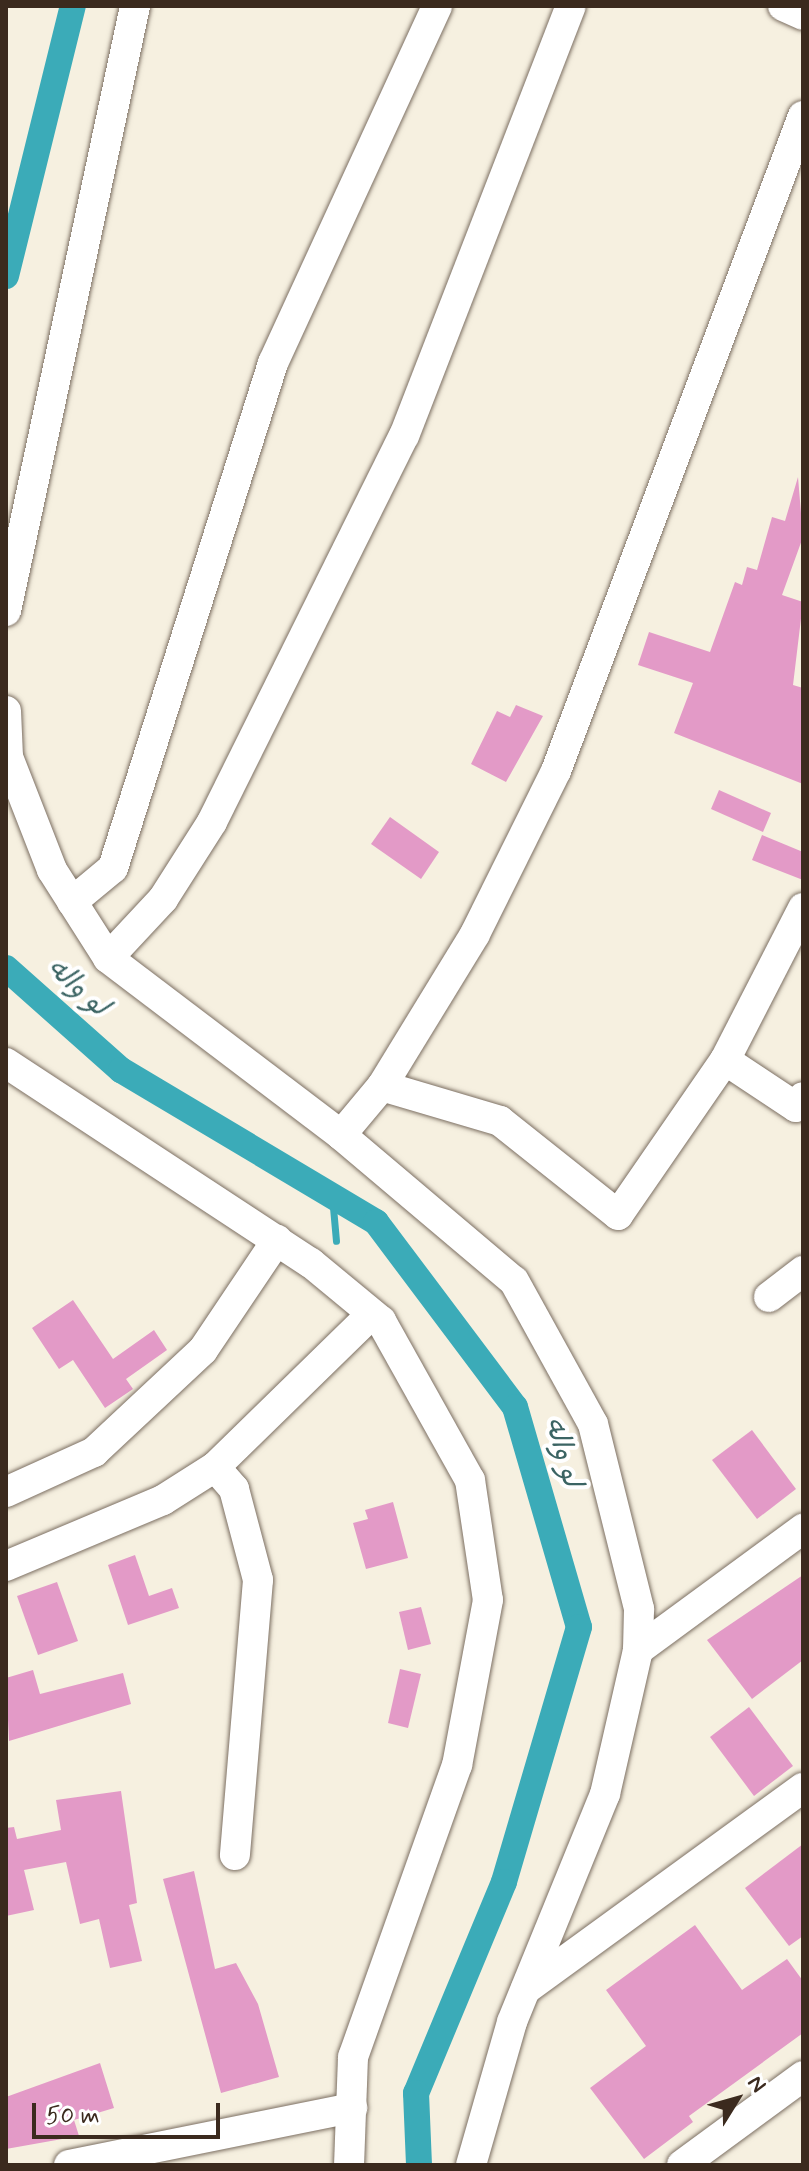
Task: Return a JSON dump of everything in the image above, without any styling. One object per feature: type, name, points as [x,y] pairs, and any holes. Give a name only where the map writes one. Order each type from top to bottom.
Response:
[{"type":"street","points":[[6,611],[135,6]]},
{"type":"street","points":[[72,902],[113,868],[273,363],[437,6]]},
{"type":"street","points":[[108,958],[163,899],[212,822],[397,450],[571,6]]},
{"type":"street","points":[[783,6],[803,15]]},
{"type":"street","points":[[341,1135],[382,1086],[475,934],[556,771],[803,116]]},
{"type":"street","points":[[6,711],[8,757],[72,902],[108,958],[341,1135],[514,1281],[593,1424],[639,1609],[638,1650],[605,1794],[524,1990],[475,2151],[496,2165]]},
{"type":"street","points":[[382,1086],[500,1121],[618,1215],[725,1060],[803,908]]},
{"type":"street","points":[[725,1060],[796,1107],[803,1097]]},
{"type":"street","points":[[6,1063],[277,1240],[372,1314],[470,1480],[488,1600],[457,1765],[353,2057],[349,2165]]},
{"type":"street","points":[[6,1492],[94,1452],[203,1350],[277,1240]]},
{"type":"street","points":[[769,1297],[803,1271]]},
{"type":"street","points":[[6,1566],[163,1500],[215,1467],[372,1314]]},
{"type":"street","points":[[215,1467],[234,1489],[258,1580],[235,1855]]},
{"type":"street","points":[[638,1650],[803,1529]]},
{"type":"street","points":[[524,1990],[803,1788]]},
{"type":"street","points":[[682,2165],[803,2076]]},
{"type":"street","points":[[69,2165],[352,2108]]},
{"type":"building","points":[[798,477],[803,537],[782,595],[803,602],[793,685],[803,688],[803,784],[674,733],[693,683],[638,665],[649,632],[710,652],[735,582],[742,585],[747,567],[757,570],[772,517],[785,521]]},
{"type":"building","points":[[516,705],[543,716],[506,782],[471,764],[497,711],[510,717]]},
{"type":"building","points":[[719,790],[771,813],[763,832],[711,809]]},
{"type":"building","points":[[390,817],[439,852],[421,879],[371,844]]},
{"type":"building","points":[[762,835],[803,852],[803,880],[752,860]]},
{"type":"building","points":[[73,1300],[113,1359],[154,1330],[167,1350],[126,1379],[133,1389],[105,1408],[73,1360],[59,1369],[32,1328]]},
{"type":"building","points":[[752,1430],[796,1489],[757,1519],[712,1460]]},
{"type":"building","points":[[393,1502],[408,1558],[366,1569],[353,1523],[368,1519],[365,1510]]},
{"type":"building","points":[[135,1555],[149,1596],[172,1588],[179,1608],[128,1625],[108,1565]]},
{"type":"building","points":[[803,1575],[803,1660],[752,1699],[707,1640]]},
{"type":"building","points":[[57,1582],[78,1641],[38,1655],[17,1596]]},
{"type":"building","points":[[421,1607],[431,1644],[408,1650],[399,1612]]},
{"type":"building","points":[[400,1669],[421,1674],[408,1728],[388,1723]]},
{"type":"building","points":[[33,1670],[40,1694],[123,1673],[131,1704],[9,1741],[6,1678]]},
{"type":"building","points":[[749,1707],[793,1766],[754,1796],[710,1737]]},
{"type":"building","points":[[121,1791],[137,1903],[129,1905],[142,1961],[110,1968],[99,1919],[80,1924],[66,1862],[24,1870],[34,1910],[6,1916],[6,1828],[14,1827],[17,1839],[61,1830],[56,1800]]},
{"type":"building","points":[[803,1844],[803,1936],[789,1946],[745,1888]]},
{"type":"building","points":[[194,1871],[215,1969],[236,1963],[258,2004],[279,2077],[221,2093],[163,1879]]},
{"type":"building","points":[[695,1925],[742,1990],[787,1959],[803,1981],[803,2033],[689,2116],[693,2122],[644,2159],[590,2088],[646,2046],[606,1990]]},
{"type":"building","points":[[100,2063],[114,2108],[74,2120],[79,2136],[6,2149],[6,2097]]},
{"type":"waterway","name":"لو واله","points":[[6,276],[73,6]]},
{"type":"waterway","name":"لو واله","points":[[6,968],[121,1070],[376,1222],[515,1407],[579,1627],[504,1882],[416,2093],[419,2165]]},
{"type":"waterway","points":[[332,1196],[336,1241]]}]
